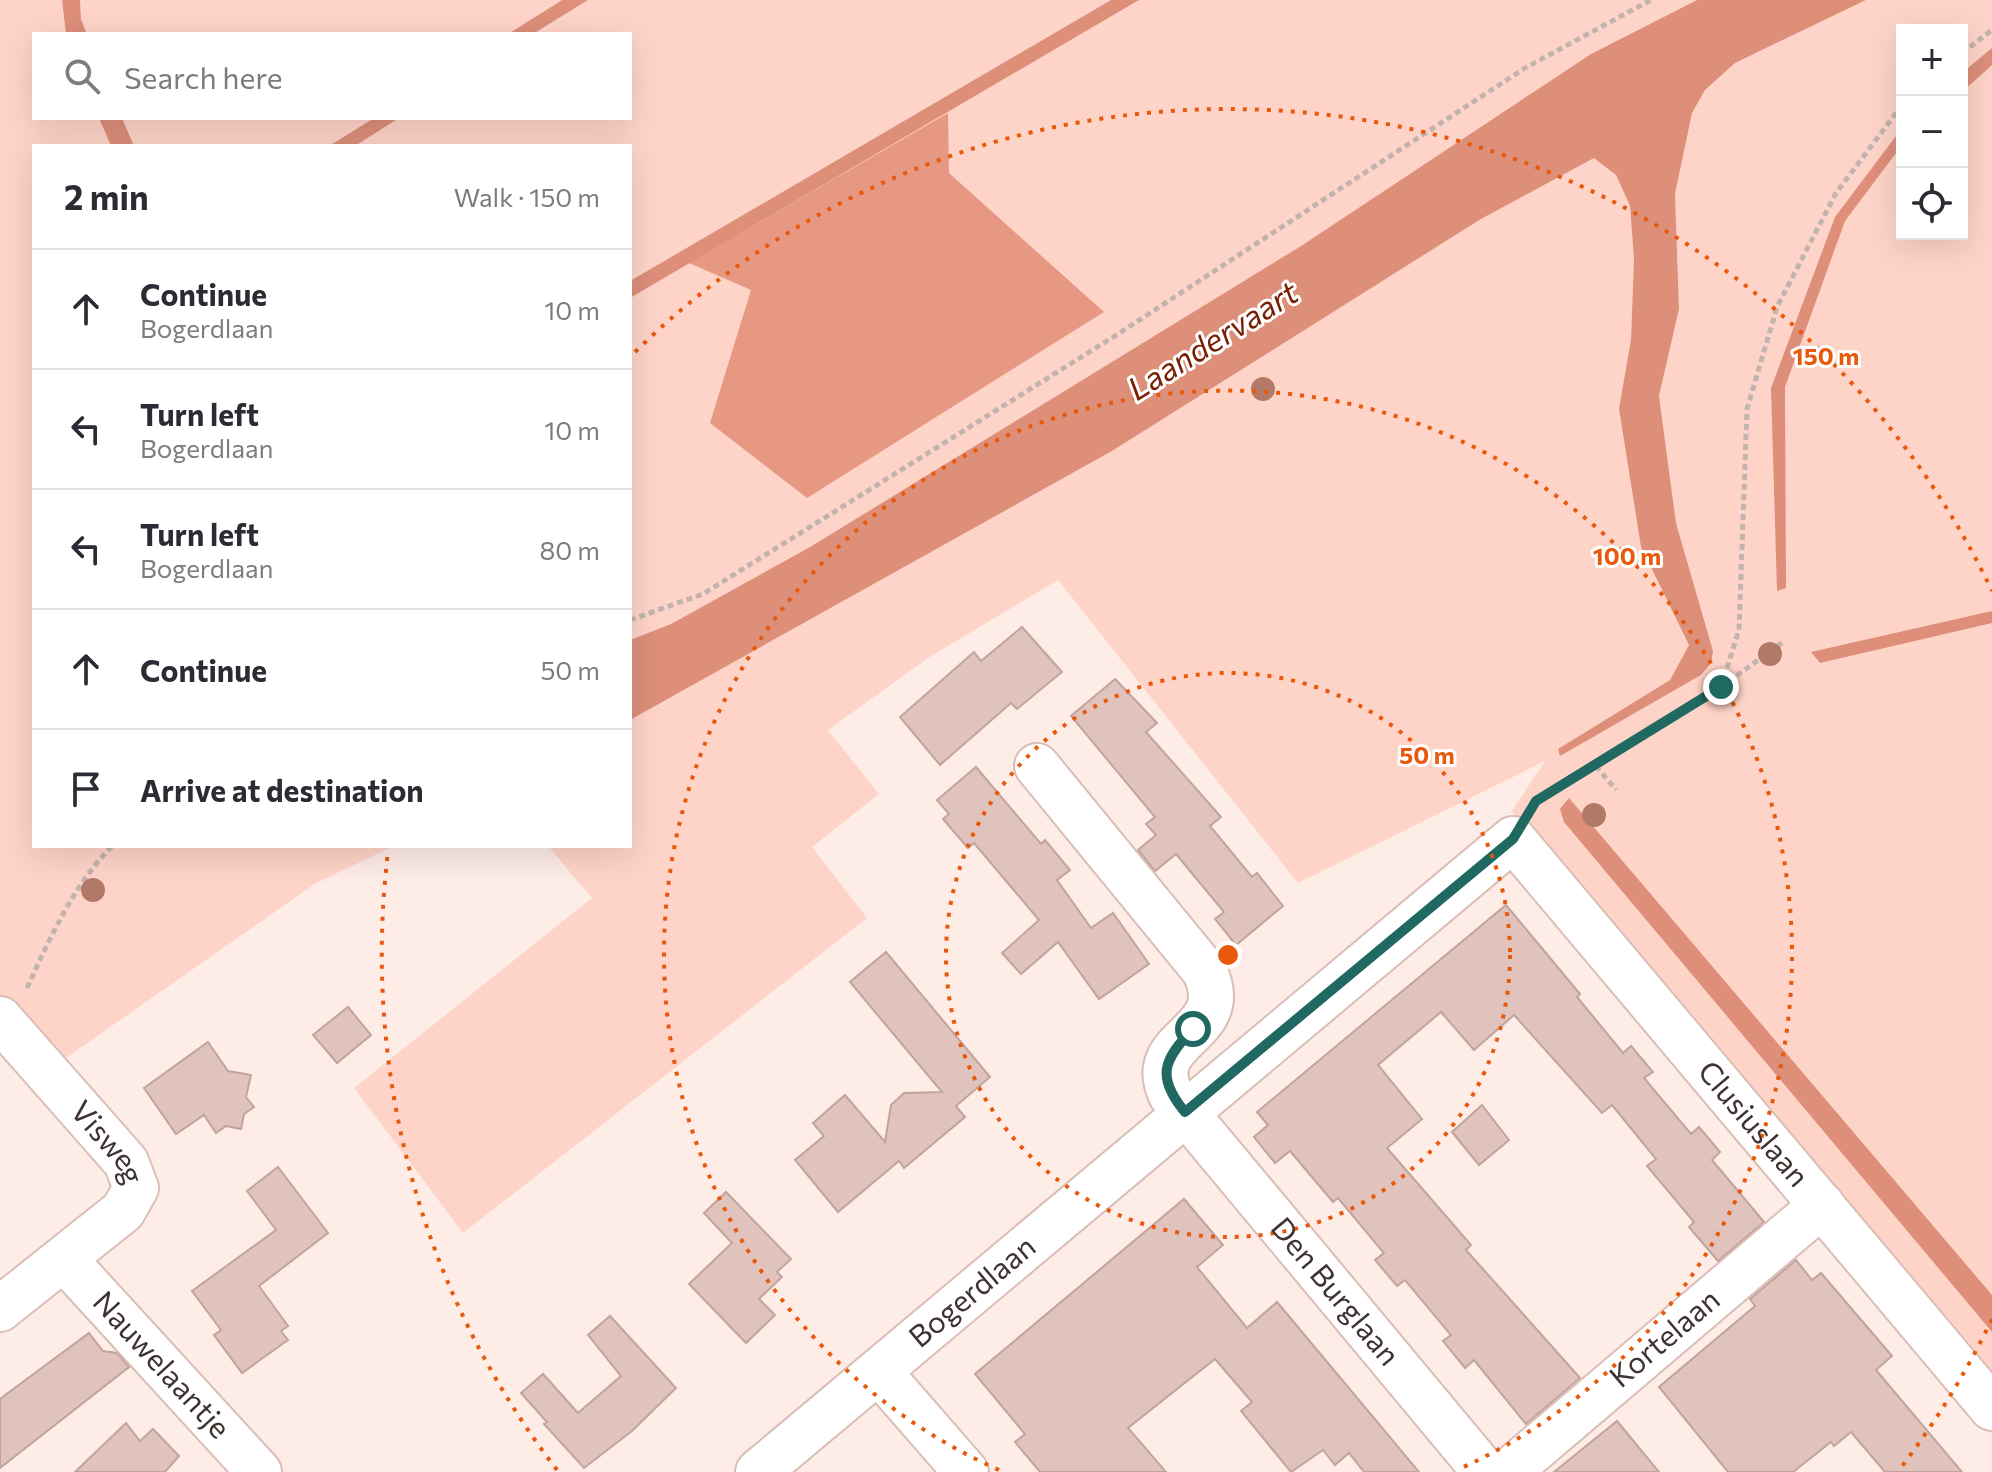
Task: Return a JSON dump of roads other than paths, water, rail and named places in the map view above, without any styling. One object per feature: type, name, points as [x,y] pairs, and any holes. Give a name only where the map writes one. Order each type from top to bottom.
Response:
[{"type":"street","points":[[1037,766],[1204,970],[1213,988],[1210,1013],[1176,1047],[1168,1061],[1167,1087],[1185,1112]]},
{"type":"street","name":"Bogerdlaan","points":[[758,1472],[1513,839]]},
{"type":"street","name":"Clusiuslaan","points":[[1513,839],[1992,1408]]},
{"type":"street","name":"Visweg","points":[[0,1309],[123,1211],[136,1188],[126,1162],[7,1028]]},
{"type":"street","name":"Den Burglaan","points":[[1185,1112],[1485,1472]]},
{"type":"street","name":"Kortelaan","points":[[1508,1472],[1822,1205]]},
{"type":"street","name":"Nauwelaantje","points":[[64,1259],[259,1472]]},
{"type":"street","points":[[879,1372],[966,1472]]},
{"type":"water","points":[[62,0],[80,0],[81,19],[86,32],[66,32]]},
{"type":"water","points":[[562,0],[588,0],[536,32],[511,32]]},
{"type":"water","points":[[1111,0],[1139,0],[632,297],[632,280]]},
{"type":"water","name":"Laandervaart","points":[[1697,0],[1866,0],[1735,63],[1705,90],[1692,113],[1675,194],[1679,309],[1659,396],[1676,523],[1713,651],[1711,663],[1701,675],[1560,756],[1558,749],[1670,680],[1689,645],[1641,547],[1619,409],[1631,339],[1634,259],[1630,206],[1616,175],[1594,158],[1481,219],[1112,451],[632,719],[632,639],[671,624],[810,547],[1301,246],[1591,54]]},
{"type":"water","points":[[1992,48],[1992,65],[1968,87],[1968,68]]},
{"type":"water","points":[[100,120],[123,120],[133,144],[110,144]]},
{"type":"water","points":[[371,120],[396,120],[358,144],[332,144]]},
{"type":"water","points":[[1896,136],[1896,153],[1845,221],[1785,387],[1786,588],[1777,591],[1771,388],[1835,217]]},
{"type":"water","points":[[1992,611],[1992,623],[1820,663],[1811,652]]},
{"type":"water","points":[[1569,798],[1992,1295],[1992,1332],[1564,822],[1560,809]]}]
